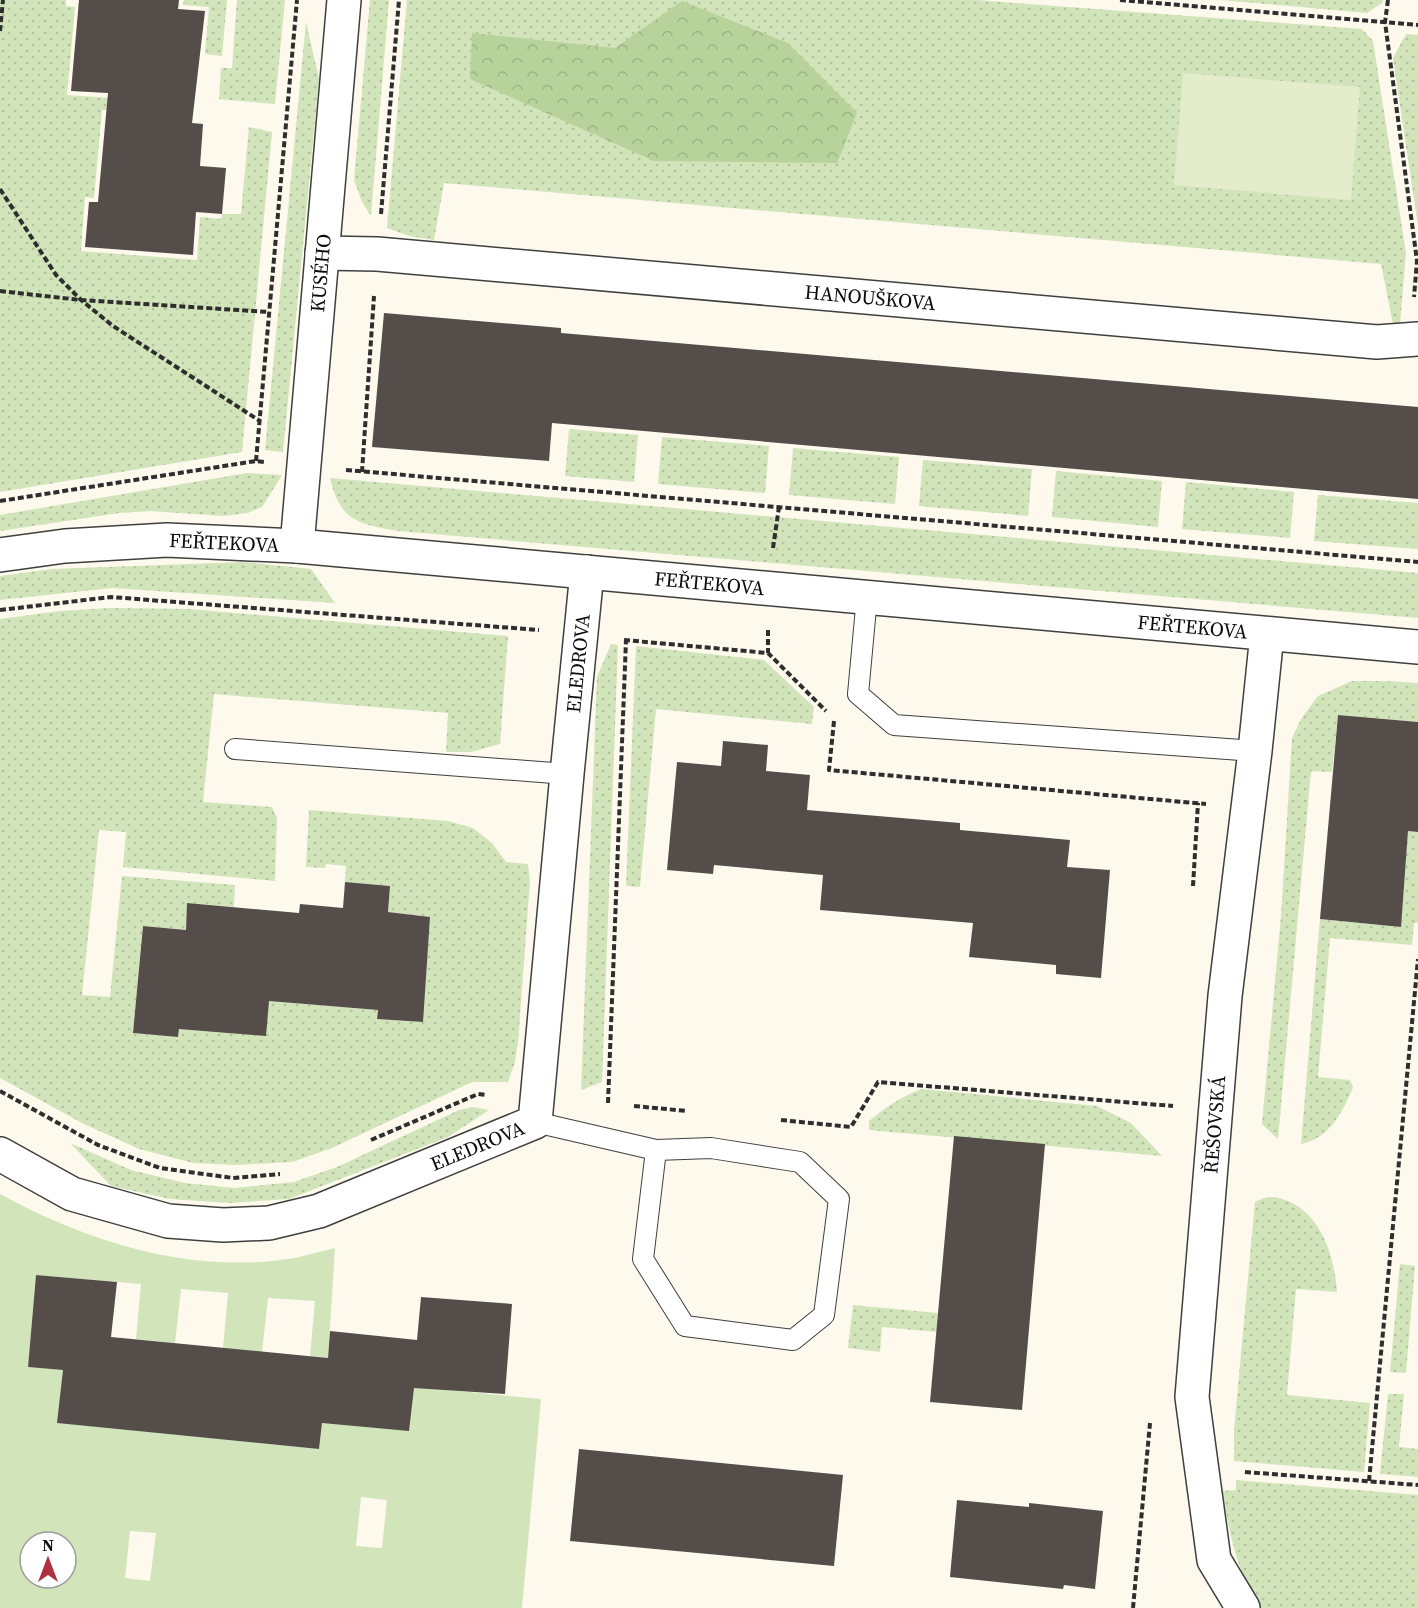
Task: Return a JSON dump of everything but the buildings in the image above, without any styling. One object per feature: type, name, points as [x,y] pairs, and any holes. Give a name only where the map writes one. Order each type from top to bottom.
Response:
[{"type":"street","name":"KUSÉHO","points":[[297,546],[344,0]]},
{"type":"street","name":"HANOUŠKOVA","points":[[322,253],[401,256],[1377,342],[1414,339]]},
{"type":"street","name":"FEŘTEKOVA","points":[[0,555],[65,546],[167,540],[297,546],[1418,647]]},
{"type":"street","name":"ELEDROVA","points":[[0,1154],[72,1194],[168,1221],[223,1225],[269,1223],[318,1211],[535,1122],[587,572]]},
{"type":"street","name":"ŘEŠOVSKÁ","points":[[1243,1608],[1214,1560],[1192,1388],[1225,996],[1249,807],[1267,634]]},
{"type":"lane","points":[[867,597],[858,694],[894,725],[1255,751]]},
{"type":"lane","points":[[235,749],[567,774]]},
{"type":"lane","points":[[535,1122],[656,1150],[711,1148],[800,1162],[839,1199],[824,1315],[794,1340],[685,1326],[643,1259],[656,1150]]},
{"type":"path","points":[[0,31],[3,0]]},
{"type":"path","points":[[256,460],[297,0]]},
{"type":"path","points":[[1120,0],[1418,25]]},
{"type":"path","points":[[1388,0],[1385,22],[1417,261],[1414,339]]},
{"type":"path","points":[[0,189],[56,275],[81,300],[112,326],[260,421]]},
{"type":"path","points":[[0,291],[81,300],[269,312]]},
{"type":"path","points":[[0,501],[256,460],[304,467],[1418,562]]},
{"type":"path","points":[[0,610],[111,597],[582,634],[768,653],[834,719],[829,770],[1249,807]]},
{"type":"path","points":[[608,1103],[627,640]]},
{"type":"path","points":[[1369,1481],[1418,960]]},
{"type":"path","points":[[1202,1469],[1418,1485]]},
{"type":"green space","points":[[0,0],[66,0],[66,6],[75,7],[67,95],[111,98],[110,110],[102,110],[94,198],[85,197],[81,251],[197,260],[200,217],[221,219],[222,214],[241,214],[249,127],[272,132],[242,452],[0,492]]},
{"type":"green space","points":[[184,0],[227,0],[222,56],[205,54],[209,7],[183,5]]},
{"type":"green space","points":[[237,0],[285,0],[275,104],[219,99],[221,68],[232,68]]},
{"type":"green space","points":[[370,0],[389,0],[371,216],[362,202],[354,180]]},
{"type":"green space","points":[[407,0],[976,0],[1362,29],[1373,41],[1406,253],[1400,324],[1393,324],[1381,264],[444,183],[434,240],[409,236],[387,228]]},
{"type":"green space","points":[[1221,0],[1383,0],[1367,13]]},
{"type":"green space","points":[[682,1],[788,43],[857,113],[837,163],[654,161],[470,79],[472,33],[615,48]]},
{"type":"green space","points":[[306,22],[319,79],[283,452],[265,450]]},
{"type":"green space","points":[[1406,34],[1418,35],[1418,226],[1393,58]]},
{"type":"green space","points":[[1183,73],[1360,87],[1351,200],[1174,185]]},
{"type":"green space","points":[[569,429],[638,435],[634,482],[565,476]]},
{"type":"green space","points":[[662,437],[769,446],[765,493],[658,484]]},
{"type":"green space","points":[[793,448],[899,457],[895,504],[789,495]]},
{"type":"green space","points":[[923,460],[1032,469],[1028,516],[919,506]]},
{"type":"green space","points":[[1056,471],[1162,481],[1158,527],[1052,517]]},
{"type":"green space","points":[[247,473],[282,475],[262,507],[247,513],[224,516],[150,511],[119,513],[0,531],[0,515]]},
{"type":"green space","points":[[330,478],[1418,573],[1418,618],[398,531],[372,526],[345,512],[334,492]]},
{"type":"green space","points":[[1186,482],[1294,492],[1290,538],[1182,529]]},
{"type":"green space","points":[[1318,495],[1418,503],[1418,549],[1314,541]]},
{"type":"green space","points":[[244,562],[311,569],[335,603],[112,588],[0,600],[0,576],[52,569]]},
{"type":"green space","points":[[110,608],[188,609],[508,636],[500,744],[471,752],[446,752],[448,713],[214,694],[203,802],[272,807],[277,818],[275,881],[123,867],[126,832],[99,830],[82,995],[110,997],[122,876],[235,885],[234,907],[188,903],[186,930],[143,926],[133,1033],[178,1037],[179,1029],[270,993],[292,1003],[378,1010],[377,1019],[422,1022],[430,917],[388,912],[390,886],[345,882],[346,866],[326,864],[325,868],[306,867],[309,810],[448,821],[473,828],[492,843],[506,862],[528,864],[530,881],[518,1042],[515,1062],[508,1082],[472,1082],[332,1148],[292,1162],[236,1165],[193,1163],[139,1149],[84,1124],[0,1078],[0,619],[60,611]]},
{"type":"green space","points":[[611,644],[618,645],[602,1082],[581,1090],[597,677]]},
{"type":"green space","points":[[636,646],[764,660],[814,707],[812,724],[656,709],[640,887],[626,886]]},
{"type":"green space","points":[[1352,681],[1418,683],[1418,722],[1338,715],[1332,772],[1311,771],[1278,1139],[1262,1124],[1281,916],[1292,738],[1301,719],[1318,696]]},
{"type":"green space","points":[[1408,831],[1418,832],[1418,923],[1414,923],[1412,945],[1330,938],[1318,1077],[1350,1080],[1353,1087],[1334,1123],[1320,1136],[1301,1144],[1320,919],[1400,927]]},
{"type":"green space","points":[[922,1089],[1097,1106],[1131,1123],[1162,1156],[869,1130],[869,1121],[875,1116]]},
{"type":"green space","points":[[474,1107],[489,1110],[448,1137],[289,1199],[230,1203],[170,1199],[111,1186],[70,1143],[131,1170],[185,1183],[235,1188],[294,1182],[337,1167],[459,1110]]},
{"type":"green space","points":[[0,1194],[34,1212],[106,1240],[143,1251],[180,1258],[218,1262],[256,1262],[295,1258],[335,1248],[328,1358],[310,1356],[315,1301],[268,1298],[262,1352],[223,1348],[228,1293],[181,1289],[175,1343],[136,1339],[141,1284],[36,1275],[28,1367],[63,1370],[58,1423],[319,1449],[322,1423],[414,1387],[541,1399],[522,1608],[0,1608]],"holes":[[[361,1497],[387,1500],[382,1548],[356,1546]],[[130,1531],[156,1533],[150,1581],[125,1578]]]},
{"type":"green space","points":[[1275,1197],[1290,1202],[1313,1220],[1328,1247],[1337,1292],[1296,1289],[1287,1395],[1370,1403],[1364,1472],[1234,1461],[1234,1430],[1255,1202]]},
{"type":"green space","points":[[1400,1264],[1415,1266],[1406,1373],[1390,1372]]},
{"type":"green space","points":[[853,1305],[938,1313],[937,1332],[882,1327],[880,1352],[848,1348]]},
{"type":"green space","points":[[1388,1394],[1404,1394],[1399,1447],[1418,1449],[1418,1477],[1380,1474]]},
{"type":"green space","points":[[1236,1480],[1418,1495],[1418,1608],[1259,1608],[1239,1566],[1222,1491],[1236,1490]]}]
